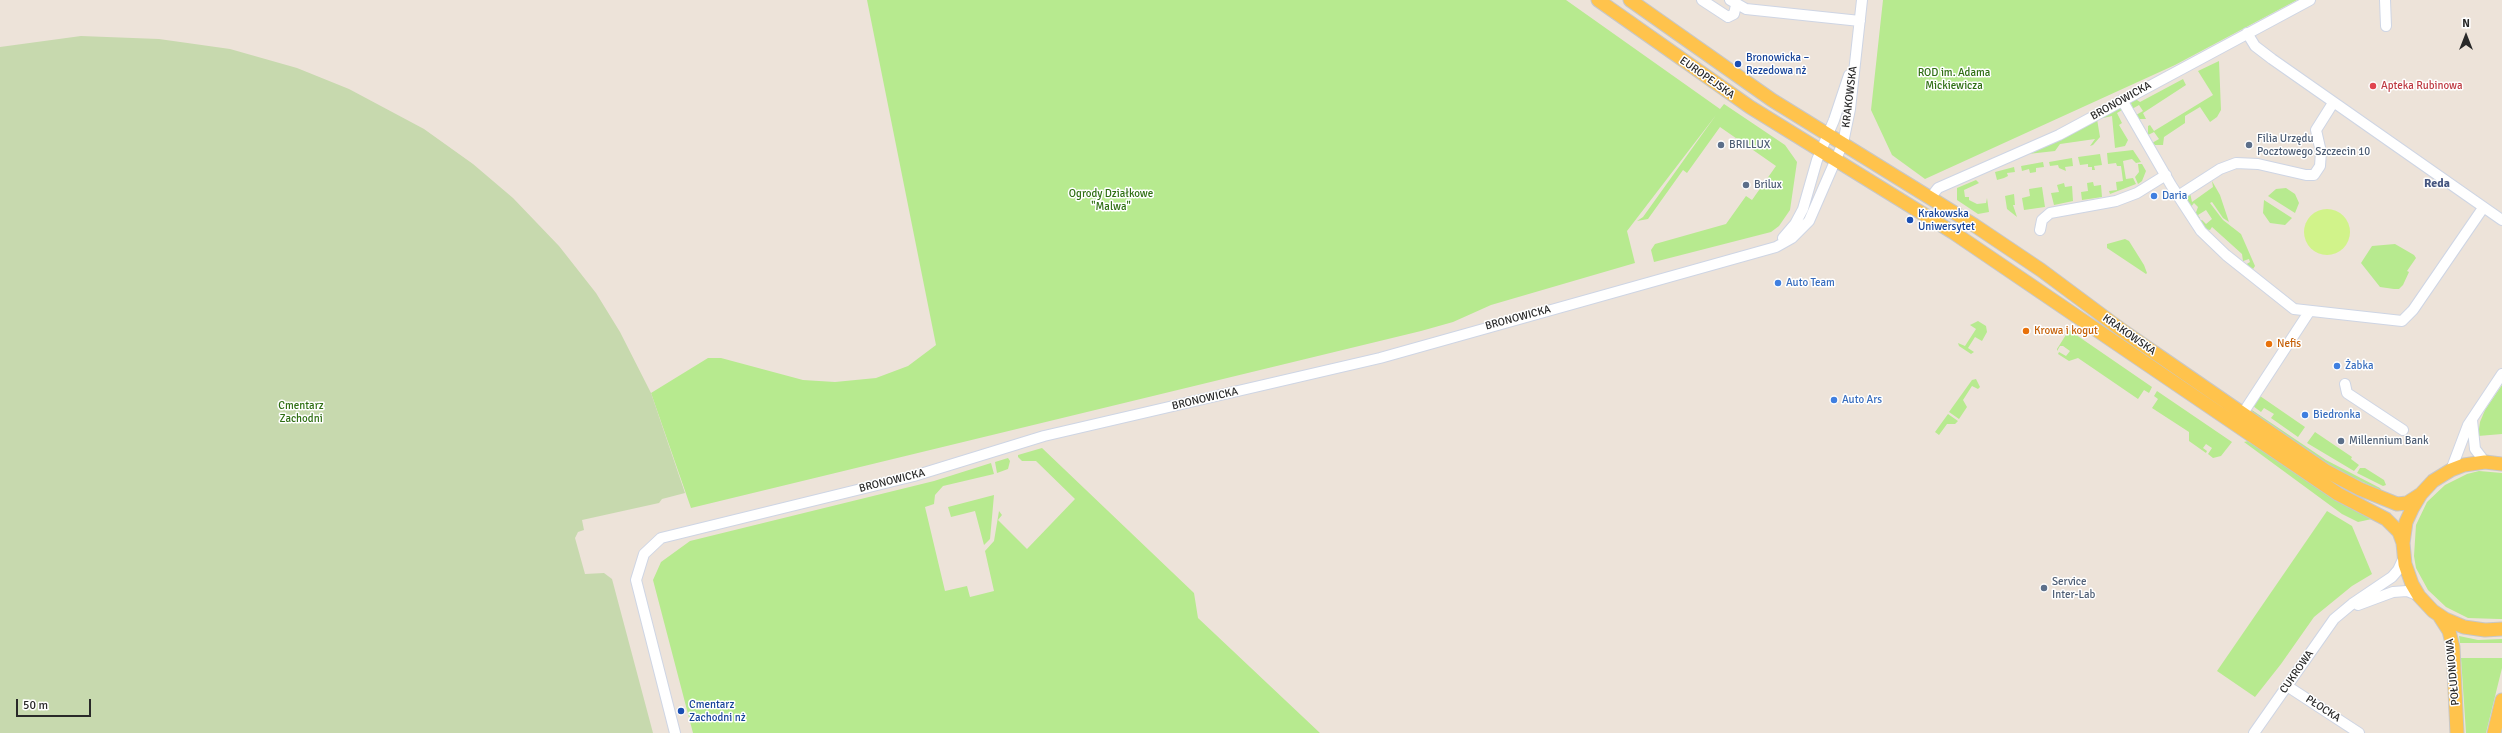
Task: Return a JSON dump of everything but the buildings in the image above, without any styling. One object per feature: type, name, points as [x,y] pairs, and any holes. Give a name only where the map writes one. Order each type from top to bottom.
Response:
[{"type":"main road","name":"EUROPEJSKA","points":[[1598,0],[1744,104],[1820,151]]},
{"type":"main road","name":"EUROPEJSKA","points":[[1630,0],[1727,70],[1828,134]]},
{"type":"main road","name":"KRAKOWSKA","points":[[1828,134],[1931,196],[2041,270],[2122,331],[2326,471],[2360,489],[2397,504],[2407,503],[2421,494]]},
{"type":"main road","name":"KRAKOWSKA","points":[[1820,151],[1970,243],[2338,494],[2386,519],[2399,532],[2403,543]]},
{"type":"main road","points":[[2502,456],[2492,463],[2451,470],[2433,482],[2421,494],[2409,515],[2403,543],[2404,557],[2409,577],[2419,596],[2439,615],[2471,629],[2502,629]]},
{"type":"main road","name":"POŁUDNIOWA","points":[[2439,615],[2449,631],[2453,647],[2457,733]]},
{"type":"main road","points":[[2494,733],[2502,700]]},
{"type":"street","points":[[1702,0],[1728,17],[1734,14],[1733,2]]},
{"type":"street","name":"KRAKOWSKA","points":[[1836,160],[1843,143],[1850,109],[1862,0]]},
{"type":"street","name":"BRONOWICKA","points":[[1931,196],[1938,188],[2059,135],[2310,0]]},
{"type":"street","points":[[2385,0],[2386,26]]},
{"type":"street","points":[[1733,2],[1746,9],[1860,21]]},
{"type":"street","points":[[2247,33],[2255,46],[2333,103],[2502,220]]},
{"type":"street","name":"KRAKOWSKA","points":[[1820,151],[1828,134],[1856,51]]},
{"type":"street","points":[[2122,100],[2178,196],[2202,231],[2226,255],[2286,305],[2294,309],[2309,312],[2402,321],[2413,310],[2483,208]]},
{"type":"street","points":[[2178,196],[2220,169],[2236,163],[2258,164],[2306,175],[2314,174],[2320,166],[2321,152],[2316,130],[2333,103]]},
{"type":"street","name":"BRONOWICKA","points":[[1755,254],[1781,240],[1796,224],[1806,202],[1820,151]]},
{"type":"street","name":"BRONOWICKA","points":[[675,733],[637,584],[637,571],[641,559],[655,542],[674,534],[914,476],[1044,436],[1380,358],[1755,254],[1782,244],[1805,225],[1816,207],[1836,160]]},
{"type":"street","points":[[2040,230],[2042,220],[2050,213],[2116,201],[2137,193],[2166,175]]},
{"type":"street","points":[[2243,413],[2309,312]]},
{"type":"street","points":[[2451,470],[2474,415],[2502,374]]},
{"type":"street","points":[[2345,384],[2347,393],[2403,430]]},
{"type":"street","points":[[2474,415],[2472,422],[2473,444],[2477,454],[2492,463]]},
{"type":"street","name":"CUKROWA","points":[[2254,733],[2328,628],[2342,613],[2392,577],[2398,570],[2404,557]]},
{"type":"street","name":"CUKROWA","points":[[2342,613],[2393,592],[2406,591],[2419,596]]},
{"type":"street","name":"PŁOCKA","points":[[2287,686],[2359,733]]},
{"type":"green space","name":"Ogrody Działkowe \"Malwa\"","points":[[867,0],[1566,0],[1720,109],[1724,104],[1785,145],[1797,162],[1790,210],[1779,226],[1771,232],[1654,262],[1651,250],[1655,244],[1726,224],[1746,196],[1752,200],[1776,166],[1720,127],[1687,173],[1683,170],[1648,219],[1637,221],[1643,217],[1716,115],[1627,231],[1635,263],[1491,305],[1453,322],[1421,331],[691,508],[651,393],[708,358],[721,358],[803,380],[835,382],[876,378],[908,366],[936,345]]},
{"type":"green space","name":"ROD im. Adama Mickiewicza","points":[[1883,0],[2297,0],[2175,65],[1925,179],[1892,155],[1871,110]]},
{"type":"green space","name":"Cmentarz Zachodni","points":[[81,36],[159,39],[230,49],[297,68],[349,89],[424,129],[473,164],[513,198],[559,246],[596,293],[620,332],[651,393],[685,493],[662,499],[659,503],[582,520],[584,530],[578,532],[575,538],[585,574],[604,573],[612,579],[653,733],[0,733],[0,47]]},
{"type":"green space","points":[[2219,61],[2221,110],[2217,117],[2210,122],[2200,107],[2185,116],[2185,123],[2164,137],[2163,145],[2155,145],[2152,143],[2159,139],[2154,132],[2148,135],[2148,126],[2150,125],[2154,131],[2213,95],[2198,71]]},
{"type":"green space","points":[[2183,79],[2186,85],[2143,113],[2146,119],[2138,119],[2136,115],[2143,111],[2139,105],[2132,109],[2131,102],[2134,98],[2140,102]]},
{"type":"green space","points":[[2119,106],[2122,110],[2117,113],[2122,123],[2119,125],[2128,140],[2125,146],[2115,148],[2112,116],[2103,118],[2103,116]]},
{"type":"green space","points":[[2097,119],[2100,137],[2093,145],[2090,146],[2095,139],[2060,144],[2055,151],[2028,154]]},
{"type":"green space","points":[[2133,150],[2141,162],[2136,163],[2132,159],[2123,161],[2126,179],[2133,178],[2136,184],[2110,194],[2109,191],[2117,190],[2116,182],[2123,181],[2121,166],[2117,166],[2116,163],[2108,164],[2107,153]]},
{"type":"green space","points":[[2100,154],[2102,165],[2094,166],[2095,170],[2092,170],[2092,167],[2088,167],[2088,164],[2080,165],[2078,157]]},
{"type":"green space","points":[[2072,158],[2073,166],[2065,167],[2066,171],[2059,168],[2058,165],[2050,166],[2049,162]]},
{"type":"green space","points":[[2043,162],[2044,167],[2036,168],[2036,172],[2030,173],[2029,169],[2022,171],[2021,166]]},
{"type":"green space","points":[[2138,164],[2142,164],[2146,171],[2142,181],[2138,184],[2135,177],[2139,172]]},
{"type":"green space","points":[[2014,167],[2015,172],[2007,173],[2008,176],[1997,180],[1995,172]]},
{"type":"green space","points":[[1976,180],[1979,183],[1964,190],[1965,197],[1969,197],[1969,200],[1977,204],[1986,203],[1987,198],[1989,212],[1978,214],[1957,200],[1957,188]]},
{"type":"green space","points":[[2212,181],[2220,195],[2229,222],[2223,218],[2212,202],[2210,203],[2223,220],[2241,234],[2255,266],[2253,269],[2245,265],[2250,262],[2249,259],[2243,261],[2242,254],[2212,227],[2210,230],[2205,229],[2199,221],[2202,220],[2206,224],[2212,219],[2206,210],[2198,215],[2200,218],[2198,219],[2195,215],[2198,207],[2194,203],[2190,208],[2187,203],[2187,197],[2190,193],[2192,202],[2213,187]]},
{"type":"green space","points":[[2093,182],[2094,186],[2101,185],[2102,197],[2082,200],[2081,192],[2088,191],[2087,183]]},
{"type":"green space","points":[[2064,183],[2065,187],[2072,186],[2073,201],[2054,205],[2051,193],[2059,192],[2057,185]]},
{"type":"green space","points":[[2042,187],[2045,207],[2024,210],[2022,198],[2030,196],[2029,189]]},
{"type":"green space","points":[[2286,188],[2295,194],[2299,203],[2295,213],[2268,196],[2276,189]]},
{"type":"green space","points":[[2014,194],[2015,205],[2013,205],[2017,217],[2007,209],[2005,196]]},
{"type":"green space","points":[[2264,200],[2292,218],[2285,225],[2270,223],[2263,213]]},
{"type":"green space","points":[[2323,209],[2331,209],[2340,213],[2346,219],[2350,232],[2346,245],[2340,251],[2331,255],[2323,255],[2314,251],[2308,245],[2304,236],[2304,228],[2308,219],[2314,213]]},
{"type":"green space","points":[[2125,239],[2129,241],[2144,265],[2146,274],[2107,248],[2107,244]]},
{"type":"green space","points":[[2395,244],[2414,255],[2416,258],[2407,271],[2409,272],[2403,285],[2399,289],[2380,287],[2361,263],[2372,246]]},
{"type":"green space","points":[[1978,321],[1986,326],[1987,332],[1982,341],[1975,337],[1968,348],[1974,352],[1971,354],[1959,346],[1958,343],[1965,346],[1976,329],[1970,325]]},
{"type":"green space","points":[[2069,330],[2152,387],[2149,393],[2144,390],[2138,399],[2078,358],[2069,361],[2058,354],[2059,352],[2066,356],[2070,351],[2063,346],[2060,346],[2057,351]]},
{"type":"green space","points":[[1976,379],[1980,387],[1978,389],[1972,386],[1963,400],[1967,407],[1959,419],[1949,412],[1972,380]]},
{"type":"green space","points":[[2502,385],[2502,434],[2478,436],[2480,422],[2485,410]]},
{"type":"green space","points":[[2157,391],[2232,442],[2221,456],[2213,458],[2208,454],[2212,448],[2206,444],[2203,448],[2207,451],[2206,453],[2189,441],[2189,432],[2152,408],[2158,399],[2154,396]]},
{"type":"green space","points":[[2260,396],[2305,427],[2298,437],[2271,418],[2274,414],[2264,408],[2261,412],[2253,406]]},
{"type":"green space","points":[[2252,410],[2326,460],[2380,488],[2382,491],[2335,469],[2253,413]]},
{"type":"green space","points":[[1948,414],[1958,421],[1955,424],[1947,424],[1939,435],[1935,432]]},
{"type":"green space","points":[[2315,432],[2352,457],[2351,459],[2359,465],[2354,471],[2307,443]]},
{"type":"green space","points":[[2248,441],[2333,498],[2372,519],[2358,522],[2342,514],[2244,442]]},
{"type":"green space","points":[[1042,448],[1194,593],[1198,618],[1320,733],[693,733],[653,580],[661,562],[690,541],[934,481],[991,463],[994,474],[943,486],[935,495],[934,504],[925,507],[945,591],[967,586],[970,597],[994,591],[985,551],[994,541],[999,511],[1002,515],[998,520],[1027,549],[1075,499],[1036,461],[1022,461],[1018,457],[1018,455]]},
{"type":"green space","points":[[1008,458],[1010,461],[1008,469],[997,473],[995,462]]},
{"type":"green space","points":[[2360,468],[2365,468],[2384,480],[2386,485],[2383,486],[2357,473]]},
{"type":"green space","points":[[2479,471],[2502,473],[2502,619],[2468,618],[2446,607],[2428,590],[2416,568],[2414,556],[2416,525],[2427,502],[2445,485],[2467,474]]},
{"type":"green space","points":[[994,495],[990,539],[984,545],[975,511],[951,517],[948,507]]},
{"type":"green space","points":[[2327,511],[2352,526],[2372,574],[2352,586],[2314,617],[2281,664],[2255,697],[2217,671]]},
{"type":"green space","points":[[2459,636],[2478,640],[2502,639],[2502,643],[2460,643]]},
{"type":"green space","points":[[2461,658],[2502,658],[2502,668],[2486,733],[2466,733]]},
{"type":"place","name":"Bronowicka – Rezedowa nż","points":[[1738,64]]},
{"type":"place","name":"Apteka Rubinowa","points":[[2373,86]]},
{"type":"place","name":"BRILLUX","points":[[1721,145]]},
{"type":"place","name":"Filia Urzędu Pocztowego Szczecin 10","points":[[2249,145]]},
{"type":"place","name":"Brilux","points":[[1746,185]]},
{"type":"place","name":"Daria","points":[[2154,196]]},
{"type":"place","name":"Krakowska Uniwersytet","points":[[1910,220]]},
{"type":"place","name":"Auto Team","points":[[1778,283]]},
{"type":"place","name":"Krowa i kogut","points":[[2026,331]]},
{"type":"place","name":"Nefis","points":[[2269,344]]},
{"type":"place","name":"Żabka","points":[[2337,366]]},
{"type":"place","name":"Auto Ars","points":[[1834,400]]},
{"type":"place","name":"Biedronka","points":[[2305,415]]},
{"type":"place","name":"Millennium Bank","points":[[2341,441]]},
{"type":"place","name":"Service Inter-Lab","points":[[2044,588]]},
{"type":"place","name":"Cmentarz Zachodni nż","points":[[681,711]]},
{"type":"district","name":"Reda","points":[[2437,184]]}]
